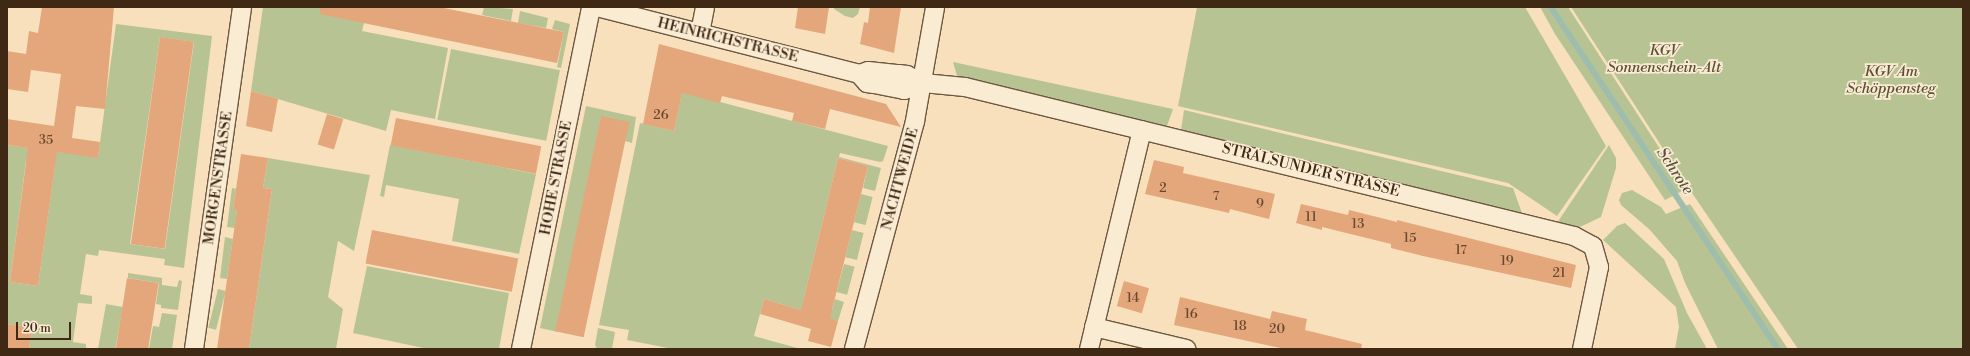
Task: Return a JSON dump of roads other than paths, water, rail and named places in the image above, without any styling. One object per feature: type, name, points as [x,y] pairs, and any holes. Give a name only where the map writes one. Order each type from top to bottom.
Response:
[{"type":"street","name":"MORGENSTRASSE","points":[[194,349],[242,7]]},
{"type":"street","name":"HOHE STRASSE","points":[[521,349],[591,7]]},
{"type":"street","name":"HEINRICHSTRASSE","points":[[597,7],[859,74],[867,83],[904,90],[923,83]]},
{"type":"street","points":[[700,33],[705,7]]},
{"type":"street","name":"NACHTWEIDE","points":[[854,349],[910,143],[923,83],[935,7]]},
{"type":"street","name":"STRALSUNDER STRASSE","points":[[923,83],[965,87],[1574,236],[1593,246],[1599,267],[1582,349]]},
{"type":"street","points":[[1089,349],[1142,130]]},
{"type":"street","points":[[1094,327],[1186,349]]},
{"type":"waterway","name":"Schrote","points":[[1551,7],[1778,349]]},
{"type":"park label","name":"KGV Sonnenschein-Alt","points":[[1664,58]]},
{"type":"park label","name":"KGV Am Schöppensteg","points":[[1891,80]]}]
